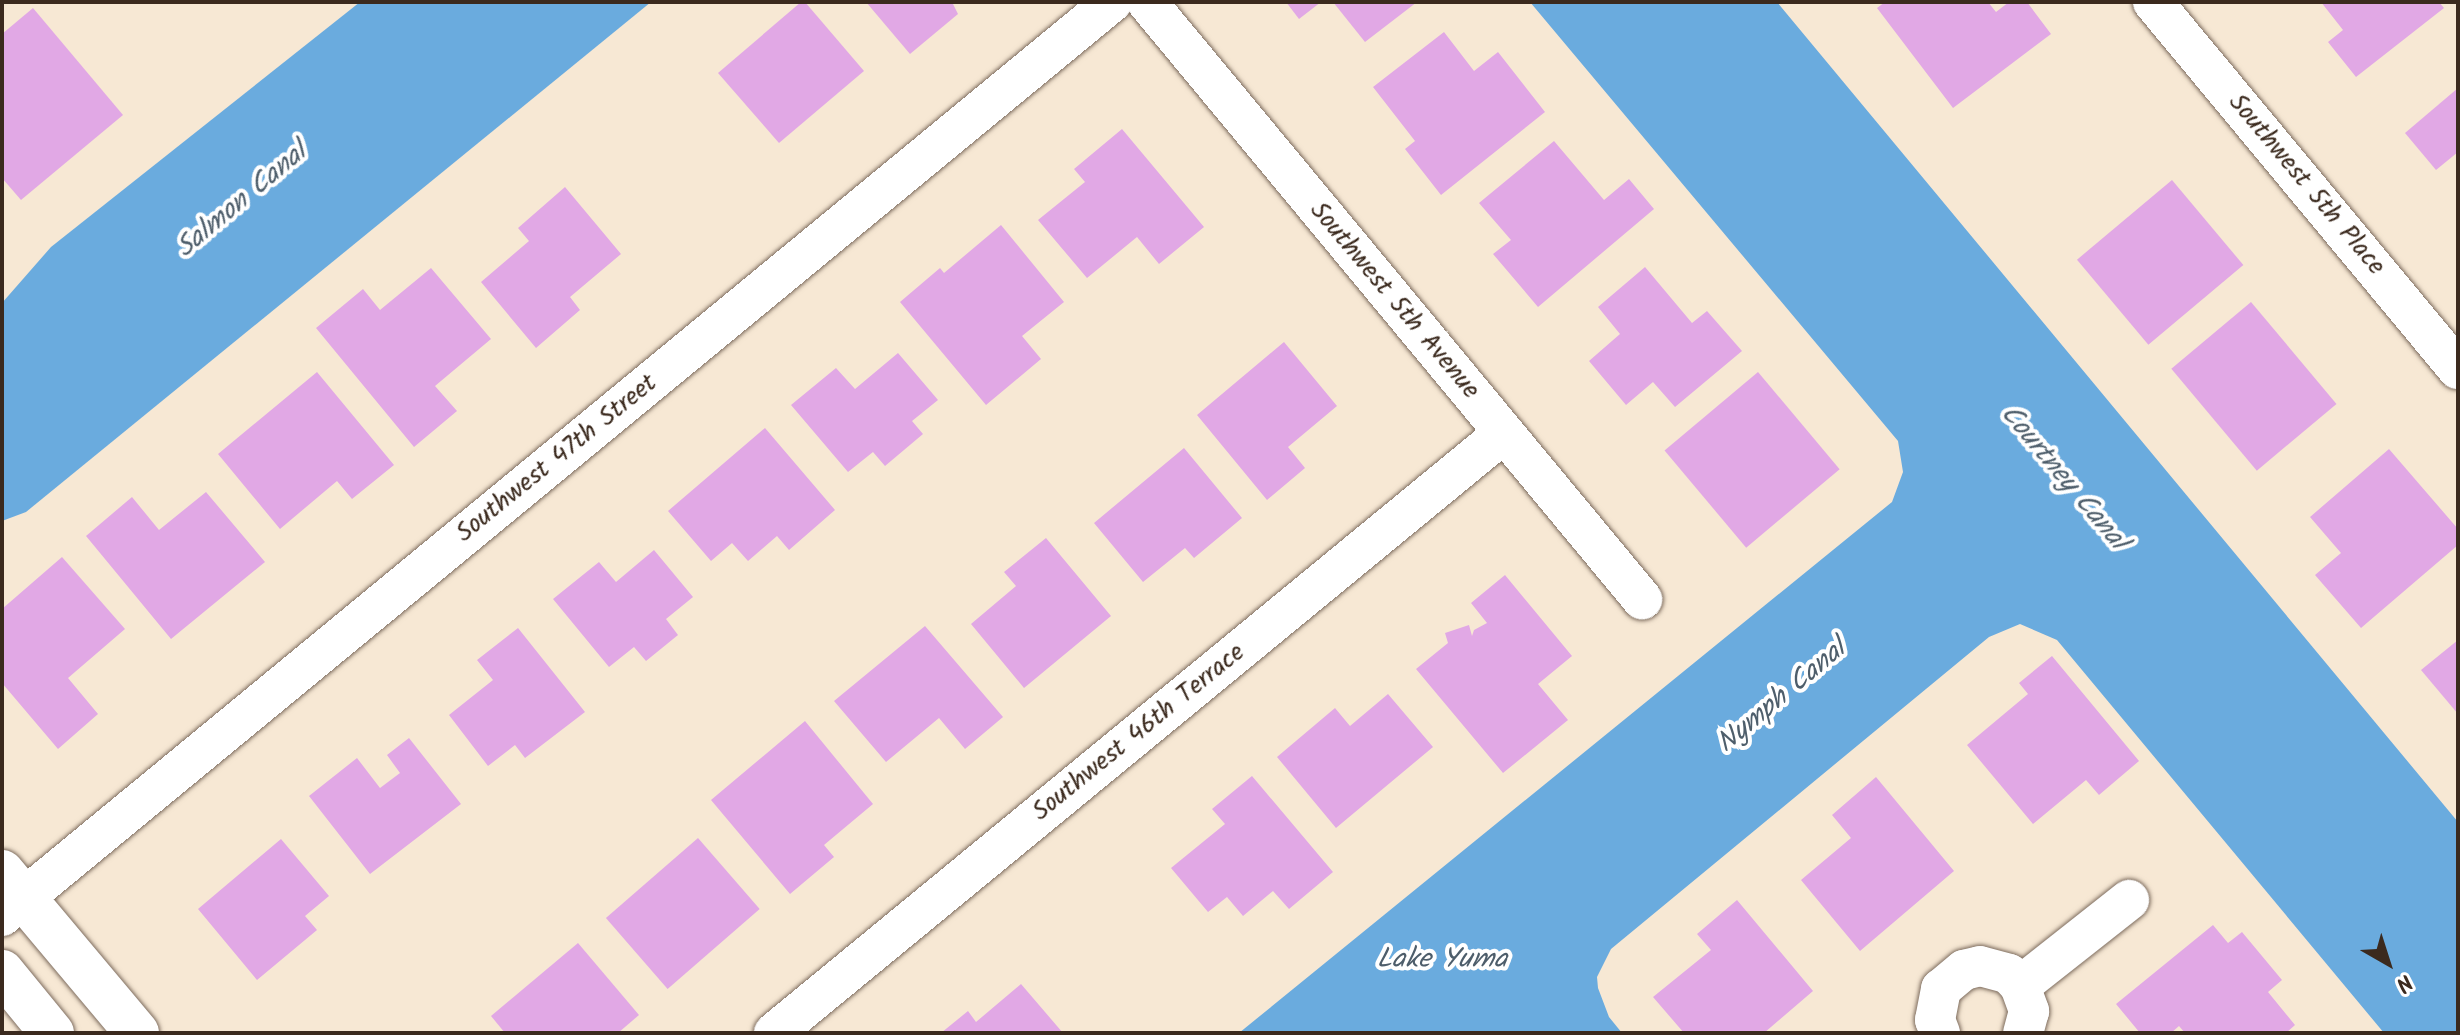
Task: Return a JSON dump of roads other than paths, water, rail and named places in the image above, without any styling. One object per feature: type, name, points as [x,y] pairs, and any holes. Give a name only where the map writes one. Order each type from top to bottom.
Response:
[{"type":"street","name":"Southwest 47th Street","points":[[9,895],[1112,2]]},
{"type":"street","name":"Southwest 5th Avenue","points":[[1147,2],[1642,599]]},
{"type":"street","name":"Southwest 5th Place","points":[[2153,2],[2458,369]]},
{"type":"street","name":"Southwest 46th Terrace","points":[[774,1033],[1504,433]]},
{"type":"street","points":[[9,895],[137,1033]]},
{"type":"street","points":[[2020,986],[2129,900]]},
{"type":"street","points":[[1940,1033],[1935,1020],[1941,989],[1964,970],[1995,968],[2009,974],[2020,986],[2029,1011],[2023,1033]]},
{"type":"street","points":[[2,972],[52,1033]]},
{"type":"water","name":"Salmon Canal","points":[[360,2],[651,2],[26,512],[2,521],[2,303],[51,247]]},
{"type":"water","points":[[1530,2],[1777,2],[2458,822],[2458,1033],[2384,1033],[2057,640],[2020,624],[1989,637],[1611,949],[1597,977],[1598,988],[1609,1017],[1622,1033],[1239,1033],[1892,502],[1903,472],[1898,441]]},
{"type":"water label","name":"Courtney Canal","points":[[2063,478]]},
{"type":"water label","name":"Nymph Canal","points":[[1782,697]]},
{"type":"water label","name":"Lake Yuma","points":[[1442,960]]}]
